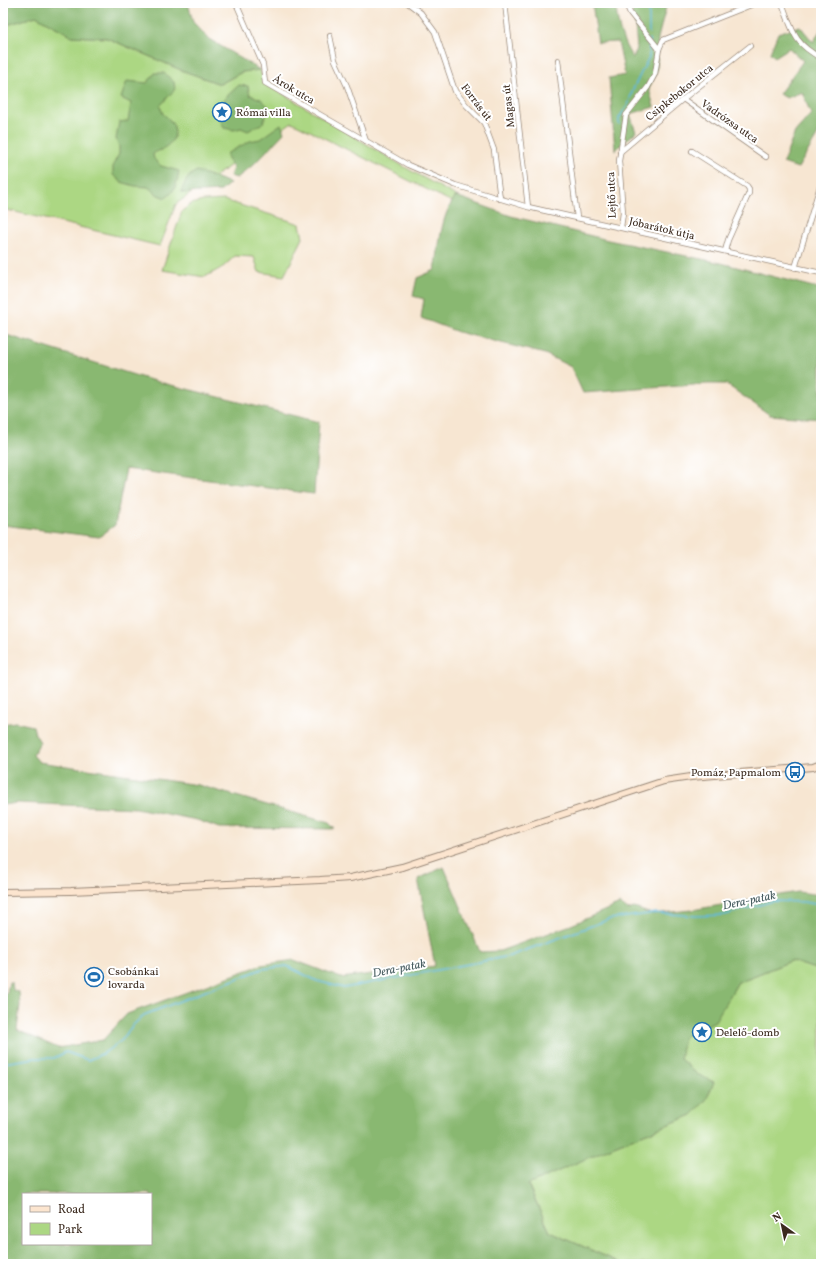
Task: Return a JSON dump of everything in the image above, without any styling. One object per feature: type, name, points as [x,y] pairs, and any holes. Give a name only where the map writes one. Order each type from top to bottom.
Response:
[{"type":"main road","points":[[3,892],[78,891],[350,878],[402,867],[664,781],[691,777],[805,767],[821,764]]},
{"type":"street","name":"Árok utca","points":[[236,3],[263,65],[265,83],[366,141]]},
{"type":"street","name":"Forrás út","points":[[408,3],[421,13],[435,32],[455,91],[466,106],[484,123],[494,150],[500,199]]},
{"type":"street","name":"Magas út","points":[[505,3],[528,207]]},
{"type":"street","points":[[626,6],[659,49],[663,40],[756,3]]},
{"type":"street","points":[[782,3],[800,44],[821,58]]},
{"type":"street","points":[[330,36],[335,60],[347,86],[366,141]]},
{"type":"street","name":"Csipkebokor utca","points":[[620,152],[683,99],[750,46]]},
{"type":"street","name":"Lejtő utca","points":[[621,228],[622,213],[619,161],[626,115],[648,87],[655,74],[659,49]]},
{"type":"street","points":[[558,60],[577,218]]},
{"type":"street","name":"Vadrózsa utca","points":[[683,99],[766,157]]},
{"type":"street","name":"Jóbarátok útja","points":[[366,141],[408,166],[455,185],[500,199],[528,207],[821,273]]},
{"type":"street","points":[[692,151],[749,189],[725,251]]},
{"type":"street","points":[[795,268],[821,183]]},
{"type":"green space","points":[[3,3],[188,3],[193,22],[209,39],[260,70],[242,72],[220,84],[181,70],[107,38],[72,36],[36,16],[7,25],[3,36]]},
{"type":"green space","points":[[592,3],[616,3],[620,32],[633,58],[637,49],[635,24],[630,3],[667,3],[658,38],[657,70],[649,89],[654,107],[630,114],[636,132],[615,150],[609,78],[625,75],[618,42],[598,43]]},
{"type":"green space","points":[[36,16],[72,36],[107,38],[181,70],[220,84],[242,72],[260,70],[265,83],[408,169],[456,196],[452,202],[292,122],[176,204],[160,246],[3,209],[3,36],[7,25]]},
{"type":"green space","points":[[800,26],[813,42],[821,29],[821,129],[798,168],[783,163],[795,132],[811,114],[802,92],[787,98],[779,94],[803,61],[789,48],[775,57],[770,53],[778,33]]},
{"type":"green space","points":[[155,73],[164,73],[174,82],[175,89],[160,106],[163,114],[168,118],[174,127],[175,131],[173,140],[163,149],[153,154],[154,159],[161,166],[179,171],[176,186],[166,198],[158,195],[148,187],[135,186],[121,182],[113,175],[113,165],[119,154],[119,146],[116,139],[119,122],[128,121],[131,103],[121,98],[127,81],[147,83]]},
{"type":"green space","points":[[239,85],[248,86],[250,95],[261,99],[269,107],[263,123],[248,131],[241,128],[234,130],[224,128],[217,112],[225,98]]},
{"type":"green space","points":[[281,124],[284,133],[253,165],[237,178],[230,176],[233,168],[226,154],[250,141],[260,139]]},
{"type":"green space","points":[[197,171],[230,183],[221,191],[181,192],[185,182]]},
{"type":"green space","points":[[456,196],[511,216],[608,240],[721,263],[821,289],[821,419],[770,415],[726,384],[583,393],[571,367],[545,354],[458,332],[421,318],[424,299],[413,296],[417,278],[435,270],[444,222]]},
{"type":"green space","points":[[224,200],[300,224],[303,238],[284,276],[259,272],[254,257],[235,256],[223,267],[205,277],[162,270],[182,211],[191,204],[203,201]]},
{"type":"green space","points":[[3,334],[147,379],[319,422],[314,494],[126,469],[115,525],[99,537],[3,525]]},
{"type":"green space","points":[[15,722],[33,726],[35,734],[40,742],[33,755],[39,762],[198,785],[329,823],[335,829],[219,828],[197,820],[136,808],[17,803],[3,805],[3,724]]},
{"type":"green space","points":[[444,867],[480,952],[500,951],[571,925],[620,904],[628,910],[634,908],[652,914],[692,910],[798,892],[821,895],[821,971],[791,961],[738,982],[715,1021],[684,1037],[680,1059],[697,1074],[714,1082],[706,1100],[692,1115],[614,1146],[528,1185],[550,1232],[623,1264],[3,1264],[3,995],[7,993],[9,982],[12,982],[13,990],[19,992],[20,1005],[17,1030],[58,1048],[103,1040],[127,1014],[261,965],[294,960],[341,978],[435,966],[418,879]]},
{"type":"green space","points":[[791,961],[821,971],[821,1264],[623,1264],[550,1232],[528,1184],[614,1146],[692,1115],[697,1074],[680,1059],[679,1048],[682,1048],[684,1037],[729,997],[738,982]]},
{"type":"waterway","points":[[649,3],[649,33]]},
{"type":"waterway","points":[[619,124],[619,118],[628,105],[633,89],[649,57],[649,39]]},
{"type":"waterway","name":"Dera-patak","points":[[3,1063],[35,1058],[54,1058],[66,1052],[88,1060],[104,1053],[122,1040],[132,1026],[144,1015],[262,969],[287,966],[317,981],[344,988],[510,956],[610,919],[656,913],[696,916],[725,915],[773,901],[804,902],[821,905]]},
{"type":"place","name":"Római villa","points":[[222,112]]},
{"type":"place","name":"Pomáz, Papmalom","points":[[795,772]]},
{"type":"place","name":"Csobánkai lovarda","points":[[94,977]]},
{"type":"place","name":"Delelő-domb","points":[[702,1032]]}]
